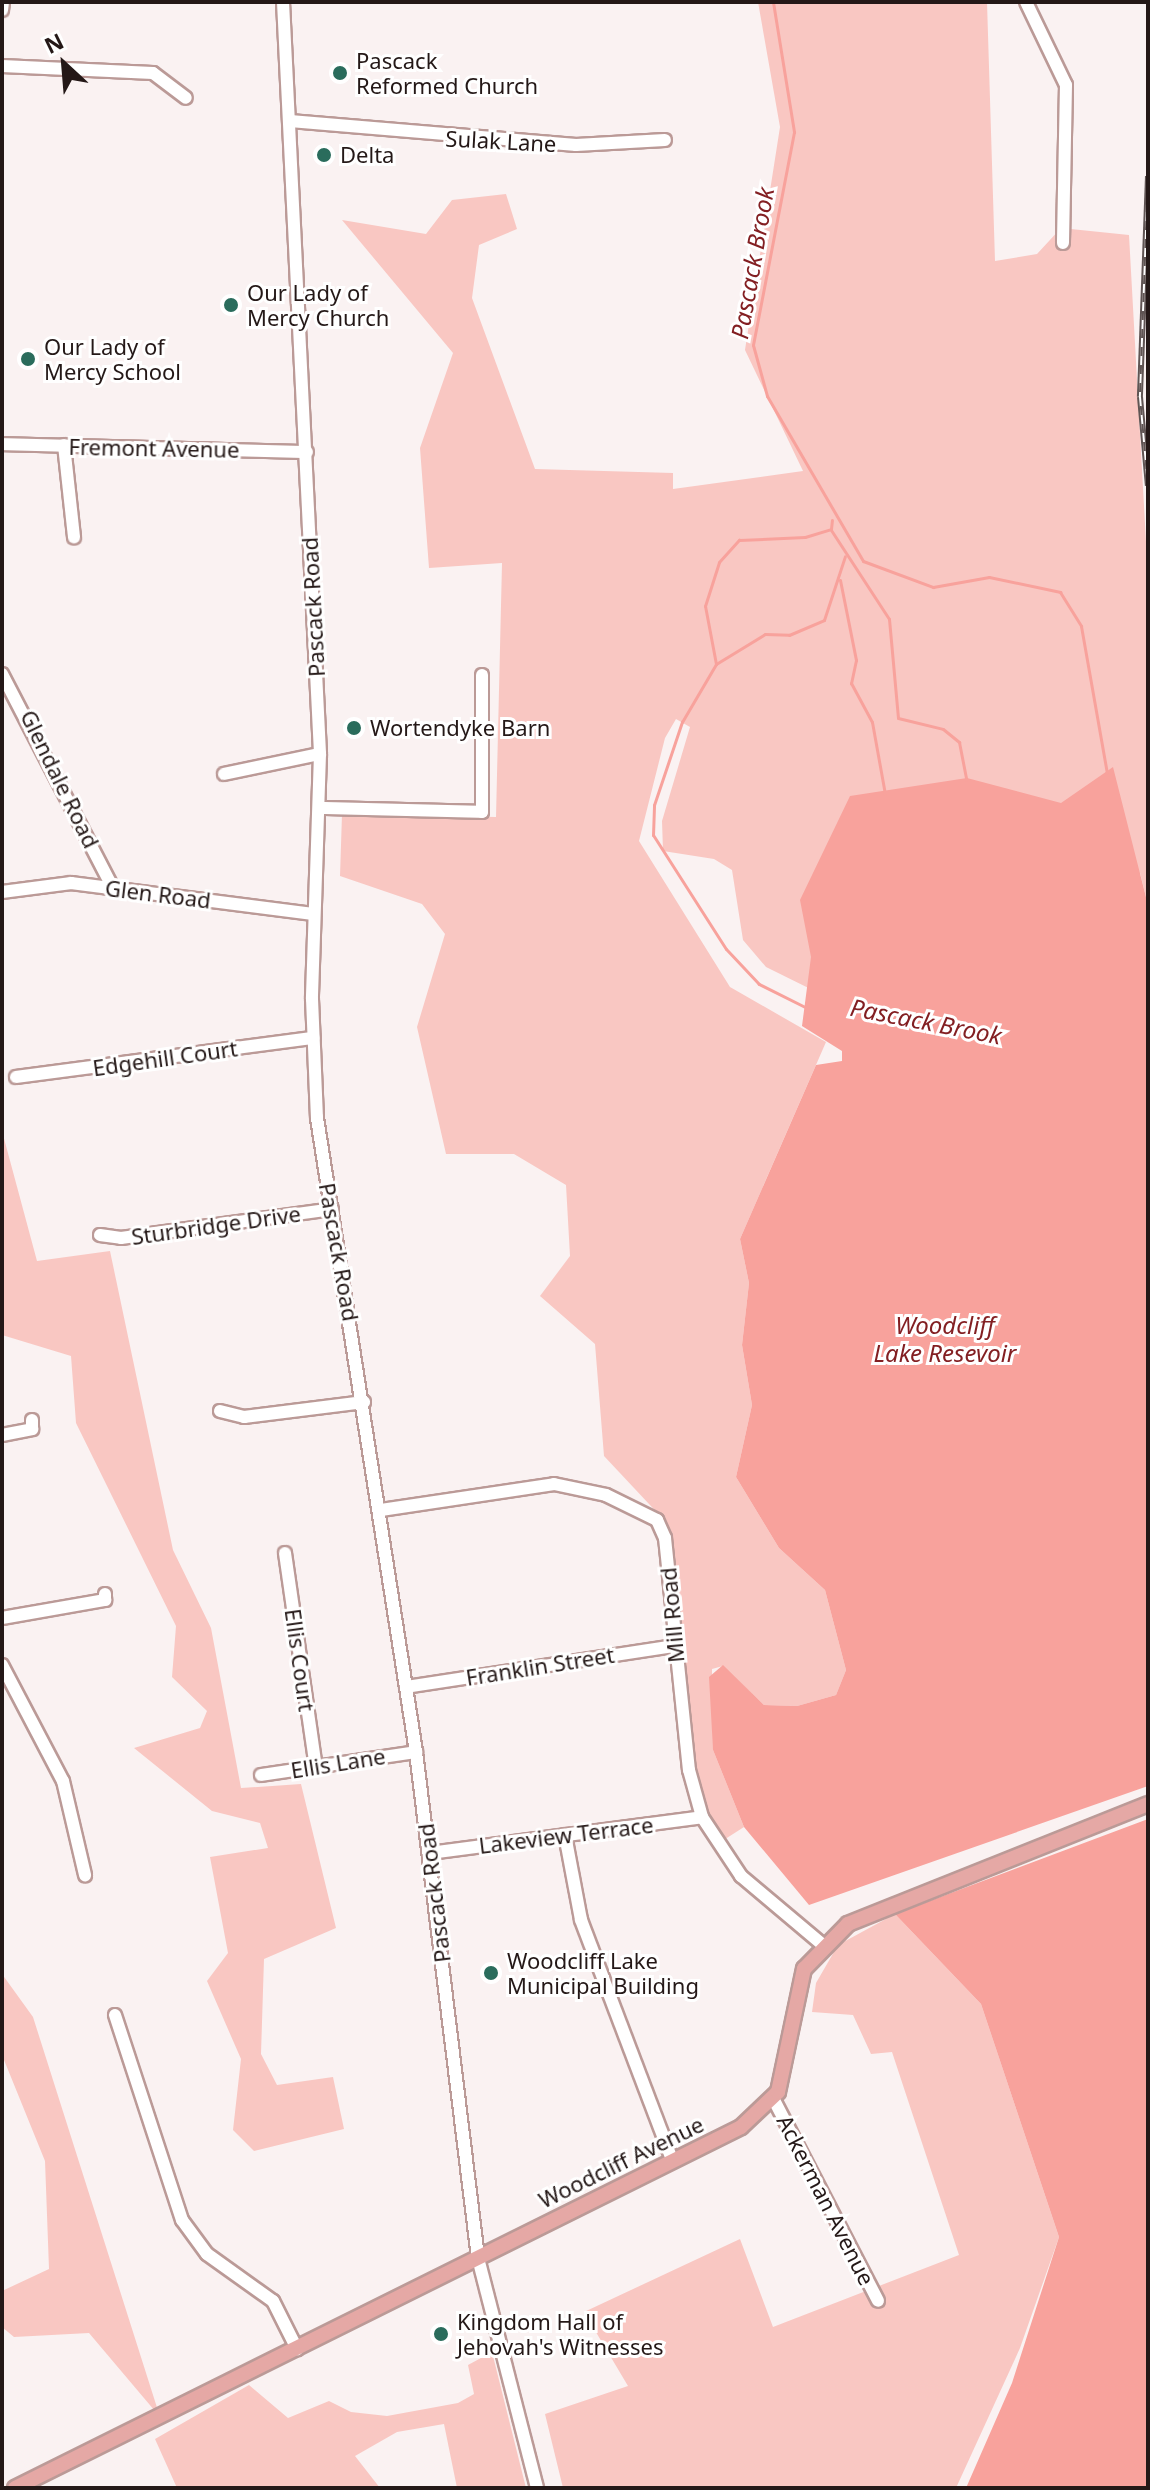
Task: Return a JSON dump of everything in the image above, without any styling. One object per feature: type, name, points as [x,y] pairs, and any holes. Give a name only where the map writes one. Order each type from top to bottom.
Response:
[{"type":"main road","points":[[774,2100],[797,1984],[823,1945],[877,1907],[1148,1804]]},
{"type":"main road","name":"Woodcliff Avenue","points":[[15,2488],[741,2127],[774,2100]]},
{"type":"street","points":[[2,10],[3,2]]},
{"type":"street","name":"Pascack Road","points":[[283,2],[320,754],[321,808],[313,914],[313,1038],[332,1209],[381,1510],[430,1853],[478,2258],[537,2488]]},
{"type":"street","points":[[1026,2],[1066,85],[1063,243]]},
{"type":"street","points":[[2,66],[153,73],[186,98]]},
{"type":"street","name":"Sulak Lane","points":[[290,121],[576,145],[665,140]]},
{"type":"street","name":"Fremont Avenue","points":[[2,444],[307,452]]},
{"type":"street","points":[[64,445],[74,537]]},
{"type":"street","name":"Glendale Road","points":[[2,674],[113,888]]},
{"type":"street","points":[[321,808],[482,812],[482,675]]},
{"type":"street","points":[[224,774],[320,754]]},
{"type":"street","name":"Glen Road","points":[[2,892],[50,884],[113,888],[313,914]]},
{"type":"street","name":"Edgehill Court","points":[[16,1077],[313,1038]]},
{"type":"street","name":"Sturbridge Drive","points":[[100,1235],[121,1238],[332,1209]]},
{"type":"street","points":[[220,1411],[244,1417],[364,1402]]},
{"type":"street","points":[[2,1435],[32,1429],[32,1420]]},
{"type":"street","name":"Mill Road","points":[[381,1510],[533,1484],[582,1488],[649,1514],[665,1538],[674,1646],[702,1817],[741,1876],[823,1945]]},
{"type":"street","name":"Ellis Court","points":[[285,1553],[316,1767]]},
{"type":"street","points":[[2,1618],[105,1600],[105,1594]]},
{"type":"street","name":"Franklin Street","points":[[406,1687],[674,1646]]},
{"type":"street","points":[[2,1665],[63,1781],[85,1875]]},
{"type":"street","name":"Ellis Lane","points":[[261,1775],[416,1752]]},
{"type":"street","name":"Lakeview Terrace","points":[[430,1853],[702,1817]]},
{"type":"street","points":[[565,1835],[581,1920],[672,2160]]},
{"type":"street","points":[[115,2015],[182,2220],[207,2254],[273,2301],[297,2349]]},
{"type":"street","name":"Ackerman Avenue","points":[[774,2100],[878,2301]]},
{"type":"shaded area","points":[[758,2],[987,2],[995,261],[1037,254],[1061,228],[1129,235],[1148,578],[1148,905],[1140,873],[855,1011],[766,967],[743,940],[732,870],[714,859],[663,851],[662,821],[690,727],[676,719],[665,738],[639,841],[730,987],[826,1042],[740,1239],[749,1283],[742,1345],[752,1405],[736,1477],[779,1548],[825,1590],[846,1670],[836,1695],[797,1706],[764,1705],[723,1666],[712,1669],[713,1750],[744,1827],[719,1843],[692,1762],[664,1520],[604,1456],[595,1344],[540,1296],[570,1256],[566,1185],[514,1154],[446,1154],[417,1027],[445,934],[422,904],[340,876],[342,814],[496,817],[502,563],[429,568],[420,448],[453,353],[342,220],[426,234],[452,200],[506,194],[517,229],[479,245],[472,298],[535,469],[673,473],[673,489],[803,471],[745,350],[780,127]]},
{"type":"shaded area","points":[[2,1131],[37,1261],[110,1251],[173,1550],[211,1628],[241,1788],[301,1784],[336,1928],[264,1959],[261,2054],[277,2085],[333,2077],[344,2129],[254,2151],[233,2130],[241,2059],[207,1981],[228,1953],[210,1857],[268,1848],[260,1823],[212,1811],[134,1748],[200,1728],[207,1711],[172,1677],[176,1626],[76,1423],[71,1356],[2,1335]]},
{"type":"shaded area","points":[[895,1914],[981,2004],[1059,2237],[1020,2348],[956,2488],[563,2488],[545,2414],[628,2386],[584,2312],[740,2239],[773,2327],[959,2255],[892,2052],[871,2054],[853,2015],[812,2012],[816,1983],[838,1945]]},
{"type":"shaded area","points":[[2,1974],[33,2017],[160,2417],[89,2333],[14,2337],[2,2327],[2,2291],[49,2269],[45,2161],[2,2055]]},
{"type":"shaded area","points":[[492,2352],[526,2488],[457,2488],[444,2424],[397,2432],[355,2456],[380,2488],[177,2488],[155,2439],[249,2385],[288,2418],[329,2401],[351,2412],[387,2416],[458,2403],[474,2394],[468,2365]]},
{"type":"water","name":"Woodcliff Lake Resevoir","points":[[1113,767],[1148,905],[1148,1786],[809,1905],[744,1827],[713,1750],[709,1677],[723,1665],[764,1705],[797,1706],[836,1695],[846,1670],[825,1590],[779,1548],[736,1477],[752,1405],[742,1345],[749,1283],[740,1239],[816,1065],[842,1061],[842,1051],[802,1026],[811,957],[800,900],[850,796],[967,778],[1061,803]]},
{"type":"water","points":[[1148,1819],[1148,2488],[966,2488],[1012,2383],[1059,2237],[981,2004],[895,1914]]},
{"type":"waterway","name":"Pascack Brook","points":[[773,2],[794,132],[753,345],[767,396],[863,561],[933,587],[989,577],[1060,592],[1081,626],[1107,773]]},
{"type":"waterway","name":"Pascack Brook","points":[[807,1008],[759,984],[726,949],[653,835],[654,805],[682,722],[716,664],[705,606],[719,562],[739,540],[805,537],[831,529],[832,520]]},
{"type":"waterway","points":[[831,530],[889,619],[898,718],[943,729],[959,742],[966,779]]},
{"type":"waterway","points":[[716,664],[765,634],[789,635],[824,620],[845,556]]},
{"type":"waterway","points":[[840,580],[856,660],[851,683],[872,722],[885,794]]},
{"type":"railway","points":[[1148,176],[1140,397],[1148,486]]},
{"type":"place","name":"Pascack Reformed Church","points":[[340,73]]},
{"type":"place","name":"Delta","points":[[324,155]]},
{"type":"place","name":"Our Lady of Mercy Church","points":[[231,305]]},
{"type":"place","name":"Our Lady of Mercy School","points":[[28,359]]},
{"type":"place","name":"Wortendyke Barn","points":[[354,728]]},
{"type":"place","name":"Woodcliff Lake Municipal Building","points":[[491,1973]]},
{"type":"place","name":"Kingdom Hall of Jehovah's Witnesses","points":[[441,2334]]}]
